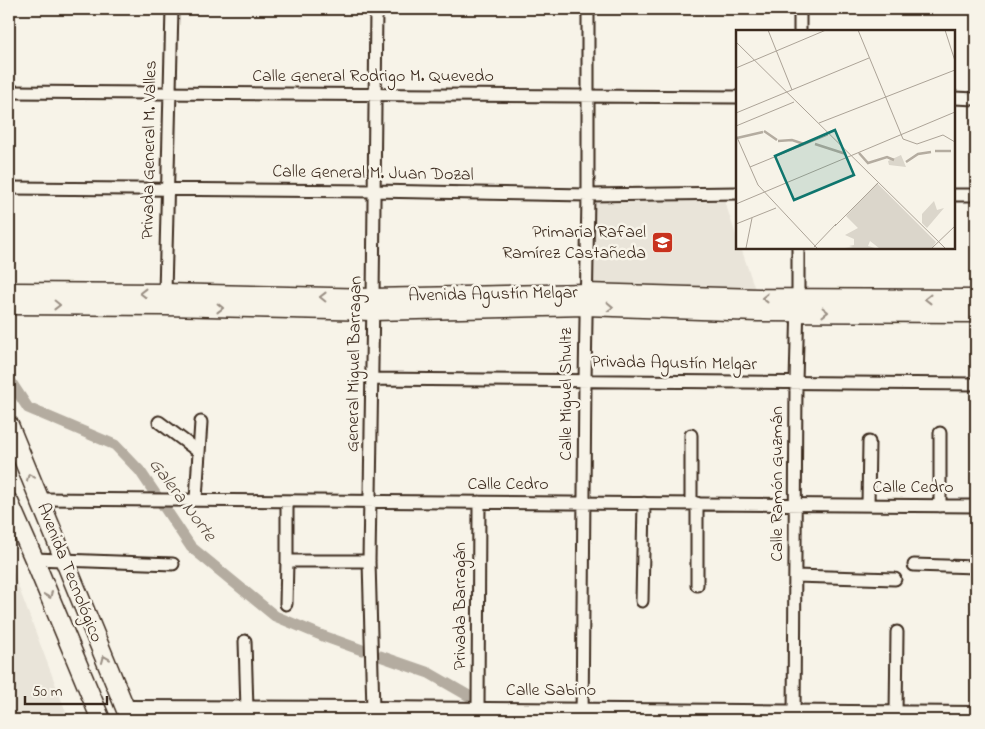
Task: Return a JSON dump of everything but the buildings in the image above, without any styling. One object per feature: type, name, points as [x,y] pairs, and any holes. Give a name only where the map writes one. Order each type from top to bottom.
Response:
[{"type":"main road","name":"Avenida Agustín Melgar","points":[[9,292],[165,293],[373,304]]},
{"type":"main road","name":"Avenida Agustín Melgar","points":[[9,305],[165,306],[748,298],[798,305],[976,313]]},
{"type":"main road","name":"Avenida Agustín Melgar","points":[[798,305],[976,299]]},
{"type":"main road","name":"Avenida Tecnológico","points":[[9,425],[128,714]]},
{"type":"main road","name":"Avenida Tecnológico","points":[[11,511],[34,559],[101,720]]},
{"type":"street","name":"Privada General M. Valles","points":[[165,293],[166,189],[172,9]]},
{"type":"street","name":"General Miguel Barragan","points":[[372,715],[369,561],[376,9]]},
{"type":"street","name":"Calle Miguel Shultz","points":[[582,716],[585,299],[588,195],[588,9]]},
{"type":"street","points":[[800,9],[800,30]]},
{"type":"street","name":"Calle General Rodrigo M. Quevedo","points":[[9,92],[736,97]]},
{"type":"street","points":[[955,98],[976,98]]},
{"type":"street","name":"Calle General M. Juan Dozal","points":[[9,188],[588,195],[736,193]]},
{"type":"street","points":[[955,195],[976,195]]},
{"type":"street","name":"Calle Ramón Guzmán","points":[[794,717],[798,249]]},
{"type":"street","name":"Privada Agustín Melgar","points":[[372,379],[976,384]]},
{"type":"street","points":[[159,422],[199,452]]},
{"type":"street","points":[[196,500],[201,422]]},
{"type":"street","points":[[940,432],[940,506]]},
{"type":"street","points":[[691,435],[697,585]]},
{"type":"street","points":[[868,505],[869,442]]},
{"type":"street","name":"Calle Cedro","points":[[39,499],[976,506]]},
{"type":"street","points":[[286,604],[287,500]]},
{"type":"street","name":"Privada Barragán","points":[[478,711],[479,502]]},
{"type":"street","points":[[642,601],[644,503]]},
{"type":"street","points":[[34,559],[173,564]]},
{"type":"street","points":[[287,561],[369,561]]},
{"type":"street","points":[[914,566],[976,567]]},
{"type":"street","points":[[794,576],[896,579]]},
{"type":"street","points":[[896,714],[897,632]]},
{"type":"street","points":[[245,641],[247,710]]},
{"type":"street","name":"Calle Sabino","points":[[128,714],[247,710],[372,715],[478,711],[582,716],[794,717],[896,714],[976,715]]},
{"type":"shaded area","name":"Primaria Rafael Ramírez Castañeda","points":[[722,193],[736,235],[736,249],[741,249],[758,298],[586,293],[588,195]]},
{"type":"shaded area","points":[[9,562],[69,720],[9,720]]},
{"type":"waterway","name":"Galera Norte","points":[[9,379],[28,408],[115,445],[140,471],[191,547],[275,616],[362,650]]},
{"type":"waterway","name":"Galera Norte","points":[[380,656],[429,673],[469,696]]},
{"type":"place","name":"Primaria Rafael Ramírez Castañeda","points":[[662,243]]}]
